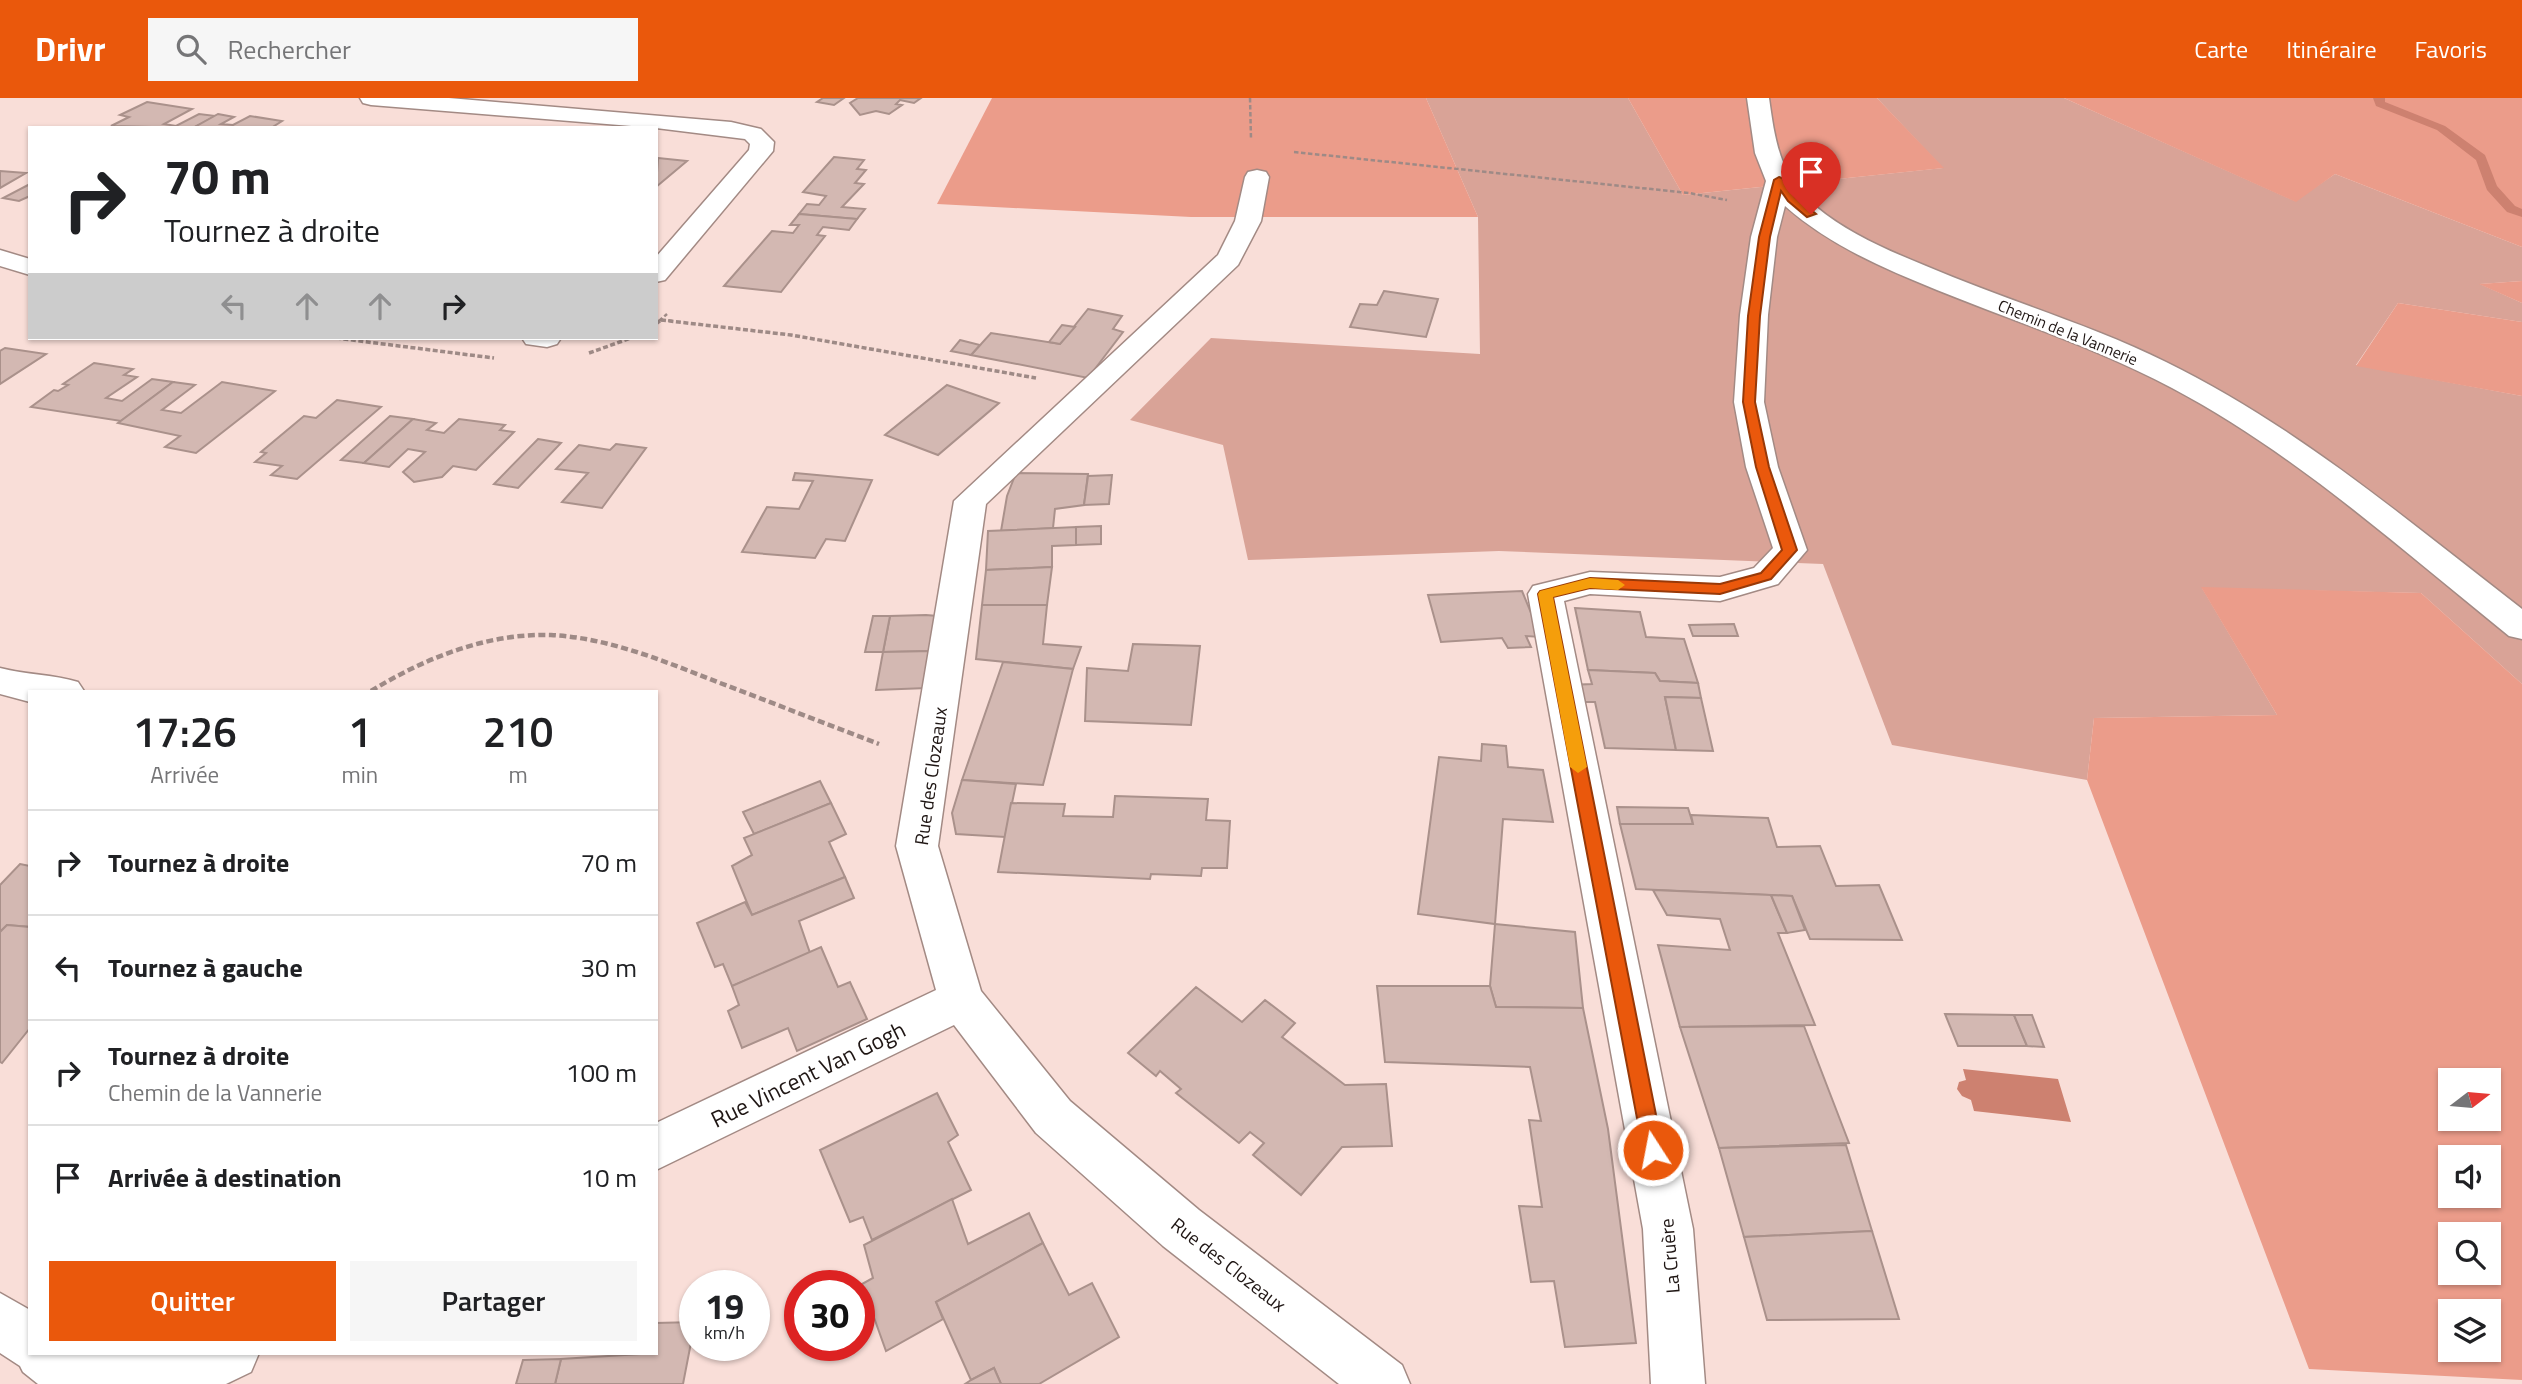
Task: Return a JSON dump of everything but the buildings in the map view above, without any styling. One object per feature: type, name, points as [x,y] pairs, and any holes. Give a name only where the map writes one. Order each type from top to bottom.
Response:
[{"type":"street","points":[[371,98],[731,129],[753,134],[762,142],[761,151],[658,272]]},
{"type":"street","name":"Chemin de la Vannerie","points":[[1758,98],[1775,195],[1791,199],[1830,230],[1879,256],[1958,289],[2106,344],[2185,382],[2237,413],[2312,465],[2522,627]]},
{"type":"street","name":"Rue des Clozeaux","points":[[1257,177],[1248,221],[1229,259],[970,501],[917,846],[961,1000],[1053,1117],[1181,1228],[1383,1384]]},
{"type":"street","name":"La Cruère","points":[[1678,1384],[1668,1229],[1545,594],[1590,583],[1720,589],[1766,576],[1790,550],[1762,467],[1749,402],[1754,316],[1764,237],[1775,195]]},
{"type":"street","points":[[0,258],[28,266]]},
{"type":"street","points":[[8,694],[28,693]]},
{"type":"street","name":"Rue Vincent Van Gogh","points":[[658,1146],[961,1000]]},
{"type":"street","points":[[0,1320],[28,1341]]},
{"type":"street","points":[[45,1355],[68,1373],[204,1366],[228,1355]]},
{"type":"path","points":[[1292,152],[1689,193],[1775,195]]},
{"type":"path","points":[[662,320],[791,335],[1092,387]]},
{"type":"path","points":[[353,340],[496,358]]},
{"type":"path","points":[[584,354],[625,340]]},
{"type":"path","points":[[373,690],[399,673],[464,647],[529,636],[576,638],[646,655],[891,748],[934,747]]},
{"type":"shaded area","points":[[992,98],[1426,98],[1478,217],[1191,217],[937,204]]},
{"type":"shaded area","points":[[1426,98],[1628,98],[1683,195],[1943,168],[1877,98],[2064,98],[2295,201],[2335,174],[2522,247],[2522,281],[2480,284],[2522,303],[2522,322],[2398,303],[2356,365],[2522,396],[2522,684],[2421,593],[2202,588],[2277,715],[2094,718],[2087,780],[1892,745],[1823,564],[1499,551],[1248,560],[1223,445],[1130,420],[1211,338],[1480,354],[1478,217]]},
{"type":"shaded area","points":[[1628,98],[1877,98],[1944,168],[1683,195]]},
{"type":"shaded area","points":[[2064,98],[2522,98],[2522,247],[2335,174],[2296,202]]},
{"type":"shaded area","points":[[2522,281],[2522,303],[2479,284]]},
{"type":"shaded area","points":[[2398,303],[2522,322],[2522,396],[2356,366]]},
{"type":"shaded area","points":[[2201,587],[2421,593],[2522,684],[2522,1380],[2309,1369],[2087,780],[2094,718],[2277,715]]},
{"type":"shaded area","points":[[1963,1069],[2058,1079],[2071,1122],[1974,1111],[1971,1100],[1962,1096],[1957,1089],[1959,1082],[1966,1080]]},
{"type":"waterway","points":[[2379,98],[2380,104],[2441,128],[2481,158],[2491,187],[2511,209],[2522,213]]},
{"type":"slow traffic","points":[[1578,767],[1545,594],[1590,583],[1618,585]]},
{"type":"route","points":[[1653,1150],[1545,594],[1590,583],[1720,589],[1766,576],[1790,550],[1762,467],[1749,402],[1754,316],[1764,237],[1779,180],[1791,199],[1811,214]]}]
